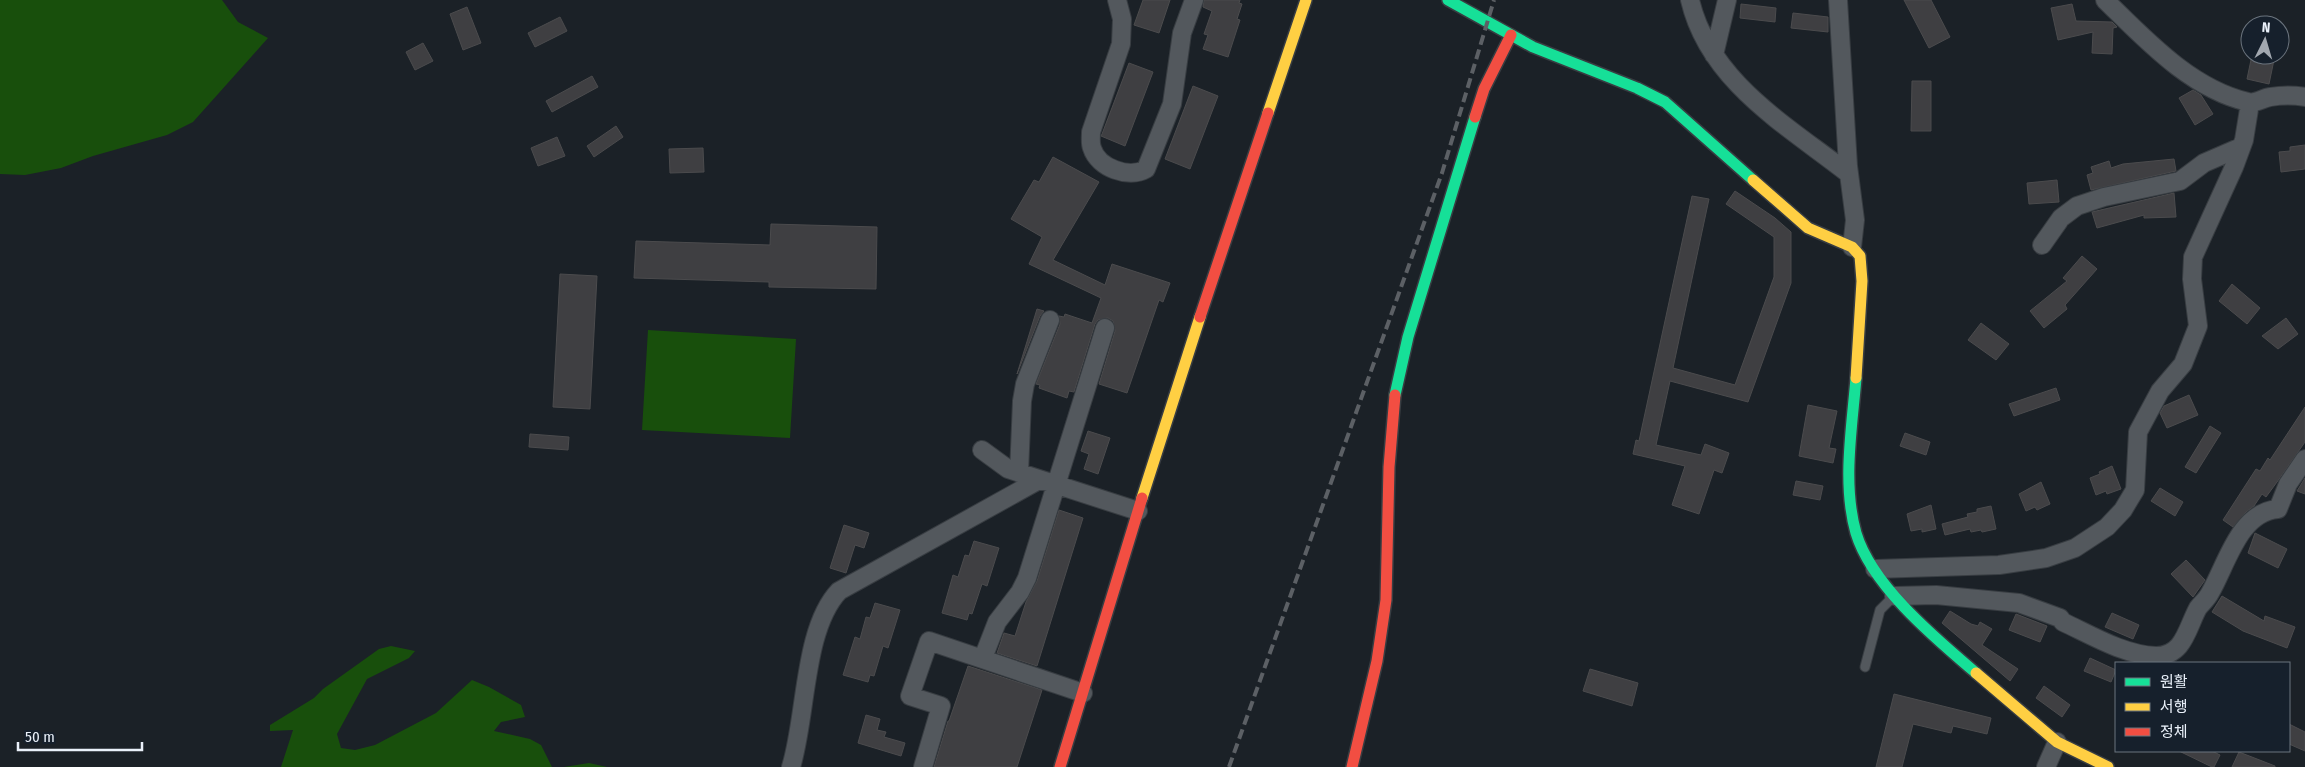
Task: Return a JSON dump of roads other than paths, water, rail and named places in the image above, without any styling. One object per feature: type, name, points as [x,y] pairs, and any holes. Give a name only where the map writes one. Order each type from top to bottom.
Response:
[{"type":"main road","points":[[1060,767],[1170,406],[1306,0]]},
{"type":"main road","points":[[1448,0],[1532,47],[1637,88],[1665,102],[1808,228],[1852,247],[1860,256],[1862,281],[1849,479],[1856,532],[1864,554],[1894,596],[1938,641],[2057,742],[2108,767]]},
{"type":"main road","points":[[1352,767],[1376,661],[1386,600],[1389,467],[1396,388],[1408,337],[1484,89],[1511,35]]},
{"type":"street","points":[[1117,0],[1122,19],[1121,44],[1091,132],[1090,140],[1092,150],[1098,158],[1120,171],[1138,174],[1146,169],[1172,104],[1182,33],[1194,0]]},
{"type":"street","points":[[1690,0],[1705,42],[1726,73],[1752,99],[1849,174]]},
{"type":"street","points":[[1714,55],[1727,0]]},
{"type":"street","points":[[1838,0],[1849,174],[1855,220],[1852,247]]},
{"type":"street","points":[[2105,0],[2137,31],[2190,76],[2212,88],[2250,103],[2269,97],[2296,95],[2305,97]]},
{"type":"street","points":[[1875,569],[1999,565],[2046,558],[2075,548],[2106,527],[2123,510],[2135,490],[2138,432],[2160,391],[2183,364],[2198,326],[2192,280],[2193,257],[2234,167],[2247,125],[2250,103]]},
{"type":"street","points":[[2042,245],[2061,218],[2076,206],[2104,197],[2180,181],[2204,163],[2241,147]]},
{"type":"street","points":[[1019,473],[1022,401],[1025,384],[1050,320]]},
{"type":"street","points":[[983,658],[996,622],[1020,592],[1027,578],[1105,328]]},
{"type":"street","points":[[982,450],[1008,469],[1138,511]]},
{"type":"street","points":[[1894,596],[1936,595],[2019,603],[2060,618],[2062,622],[2114,645],[2156,656],[2174,652],[2182,643],[2199,607],[2209,596],[2232,546],[2258,514],[2267,510],[2278,509],[2288,484],[2305,460]]},
{"type":"street","points":[[791,767],[800,732],[812,647],[824,611],[830,600],[839,591],[1039,480]]},
{"type":"street","points":[[923,767],[941,706],[910,696],[929,641],[1083,693]]},
{"type":"street","points":[[2046,767],[2057,742]]},
{"type":"lane","points":[[1865,667],[1880,610],[1894,596]]},
{"type":"railway","points":[[1229,767],[1442,173],[1494,0]]}]
